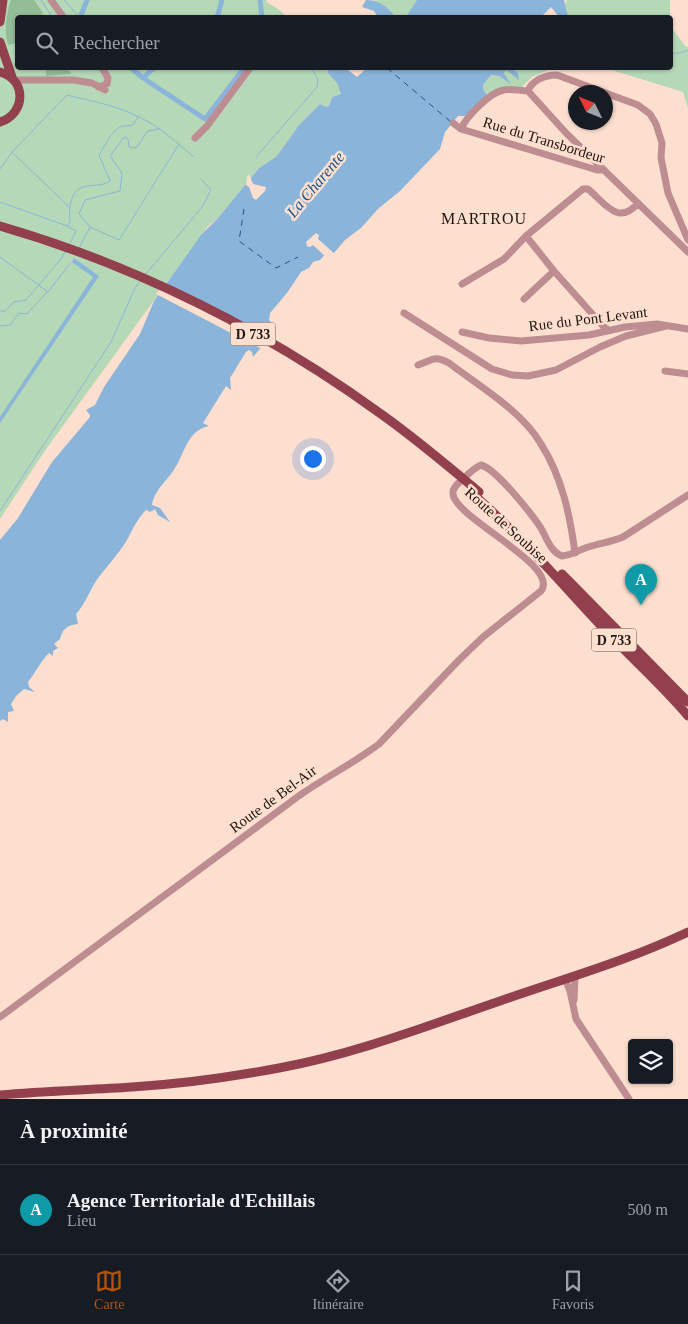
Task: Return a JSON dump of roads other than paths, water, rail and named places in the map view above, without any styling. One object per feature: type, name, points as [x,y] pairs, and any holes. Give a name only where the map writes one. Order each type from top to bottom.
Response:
[{"type":"main road","points":[[0,22],[3,0]]},
{"type":"main road","points":[[0,42],[13,79],[20,91],[20,104],[14,115],[0,122]]},
{"type":"main road","points":[[0,72],[13,79]]},
{"type":"main road","name":"D 733","points":[[0,226],[50,242],[120,269],[181,296],[248,330],[330,379],[382,414],[439,459],[526,538],[688,702]]},
{"type":"main road","name":"D 733","points":[[0,231],[77,257],[128,278],[196,310],[256,341],[314,375],[380,420],[477,494],[528,546],[610,636],[662,686],[688,716]]},
{"type":"main road","points":[[0,1095],[53,1090],[149,1086],[298,1064],[378,1043],[633,956],[688,932]]},
{"type":"main road","points":[[0,1090],[53,1090]]},
{"type":"street","points":[[50,0],[62,15]]},
{"type":"street","points":[[13,79],[57,79],[98,87],[108,84],[108,78],[103,70]]},
{"type":"street","points":[[195,138],[207,126],[249,70]]},
{"type":"street","points":[[528,91],[530,86],[537,80],[557,75],[594,87],[638,105],[650,114],[656,124],[662,143],[661,158],[668,193],[688,240]]},
{"type":"street","points":[[461,129],[469,116],[499,91],[508,89],[528,91],[603,170]]},
{"type":"street","name":"Rue du Transbordeur","points":[[453,123],[461,129],[597,170],[603,170],[688,252]]},
{"type":"street","points":[[462,284],[504,259],[526,236],[583,189],[588,190],[613,212],[628,212],[638,203]]},
{"type":"street","points":[[526,236],[554,271],[608,330]]},
{"type":"street","points":[[524,299],[554,271]]},
{"type":"street","points":[[404,313],[492,369],[528,376],[556,370],[626,336],[666,326]]},
{"type":"street","name":"Rue du Pont Levant","points":[[462,332],[488,338],[521,341],[658,324],[688,329]]},
{"type":"street","points":[[418,365],[432,358],[441,359],[449,363],[504,404],[535,435],[542,444],[562,487],[572,528],[575,553],[623,537],[688,495]]},
{"type":"street","points":[[666,371],[688,374]]},
{"type":"street","name":"Route de Soubise","points":[[544,584],[543,578],[530,563],[462,508],[453,497],[452,491],[455,486],[476,467],[481,465],[487,467],[506,485],[535,520],[549,544],[557,553],[565,556],[575,553]]},
{"type":"street","name":"Route de Bel-Air","points":[[0,1017],[300,795],[379,744],[459,660],[483,637],[541,591],[544,584]]},
{"type":"street","points":[[573,1008],[574,976]]},
{"type":"street","points":[[565,979],[570,991],[576,1020],[629,1099]]},
{"type":"water","points":[[366,0],[375,1],[383,5],[394,15],[377,15],[374,11],[362,7]]},
{"type":"water","points":[[417,0],[564,0],[568,15],[557,15],[551,7],[543,15],[407,15]]},
{"type":"water","name":"La Charente","points":[[328,70],[348,70],[357,77],[365,70],[506,70],[504,73],[511,84],[499,76],[491,75],[483,85],[484,91],[489,97],[465,116],[458,116],[445,132],[440,149],[400,191],[378,209],[361,228],[345,240],[333,254],[328,251],[320,260],[313,262],[309,268],[301,272],[270,313],[269,320],[272,323],[271,336],[253,357],[252,352],[249,350],[246,352],[230,378],[231,390],[226,386],[203,423],[209,426],[202,428],[192,437],[175,468],[155,495],[152,505],[160,508],[170,522],[158,515],[155,509],[150,512],[146,510],[143,513],[127,540],[96,581],[76,614],[78,624],[71,625],[64,630],[60,639],[54,644],[58,648],[53,651],[53,656],[49,653],[28,682],[29,687],[35,692],[24,689],[11,704],[14,711],[8,712],[8,722],[3,719],[0,721],[0,540],[18,518],[52,462],[90,417],[86,410],[95,405],[104,387],[140,334],[154,301],[201,235],[218,218],[259,168],[277,156],[299,125],[320,104],[326,107],[329,106],[332,97],[341,94],[337,83],[328,73]]},
{"type":"water","points":[[506,70],[514,70],[518,73],[519,80]]},
{"type":"water","points":[[74,258],[99,276],[0,423],[0,417],[93,277],[72,262]]},
{"type":"waterway","points":[[41,0],[51,15]]},
{"type":"waterway","points":[[64,0],[77,15]]},
{"type":"waterway","points":[[81,15],[87,0]]},
{"type":"waterway","points":[[218,15],[222,0]]},
{"type":"waterway","points":[[260,0],[262,15]]},
{"type":"waterway","points":[[673,53],[688,50]]},
{"type":"waterway","points":[[133,70],[205,119],[242,70]]},
{"type":"waterway","points":[[143,78],[152,70]]},
{"type":"waterway","points":[[256,157],[317,87],[318,79],[312,70]]},
{"type":"waterway","points":[[0,169],[12,152],[67,95],[129,112],[160,129],[194,157]]},
{"type":"waterway","points":[[0,202],[67,226],[70,222],[72,197],[78,189],[110,181],[99,155],[111,135],[119,127],[133,125],[138,117]]},
{"type":"waterway","points":[[159,129],[148,131],[136,148],[129,147],[128,139],[124,137],[110,156],[122,173],[120,191],[85,200],[79,214],[90,227],[119,240],[179,144]]},
{"type":"waterway","points":[[13,153],[69,207]]},
{"type":"waterway","points":[[146,274],[202,207],[211,190],[201,179]]},
{"type":"waterway","points":[[67,226],[76,231],[69,245]]},
{"type":"waterway","points":[[79,248],[90,227]]},
{"type":"waterway","points":[[0,311],[5,311],[14,302],[26,300],[61,259],[66,250]]},
{"type":"waterway","points":[[0,257],[48,292],[71,262]]},
{"type":"waterway","points":[[0,511],[111,342],[135,288],[140,281]]},
{"type":"waterway","points":[[0,326],[10,325],[19,313],[27,314],[47,292]]},
{"type":"place","name":"Agence Territoriale d'Echillais","points":[[641,605]]},
{"type":"district","name":"MARTROU","points":[[484,218]]}]
